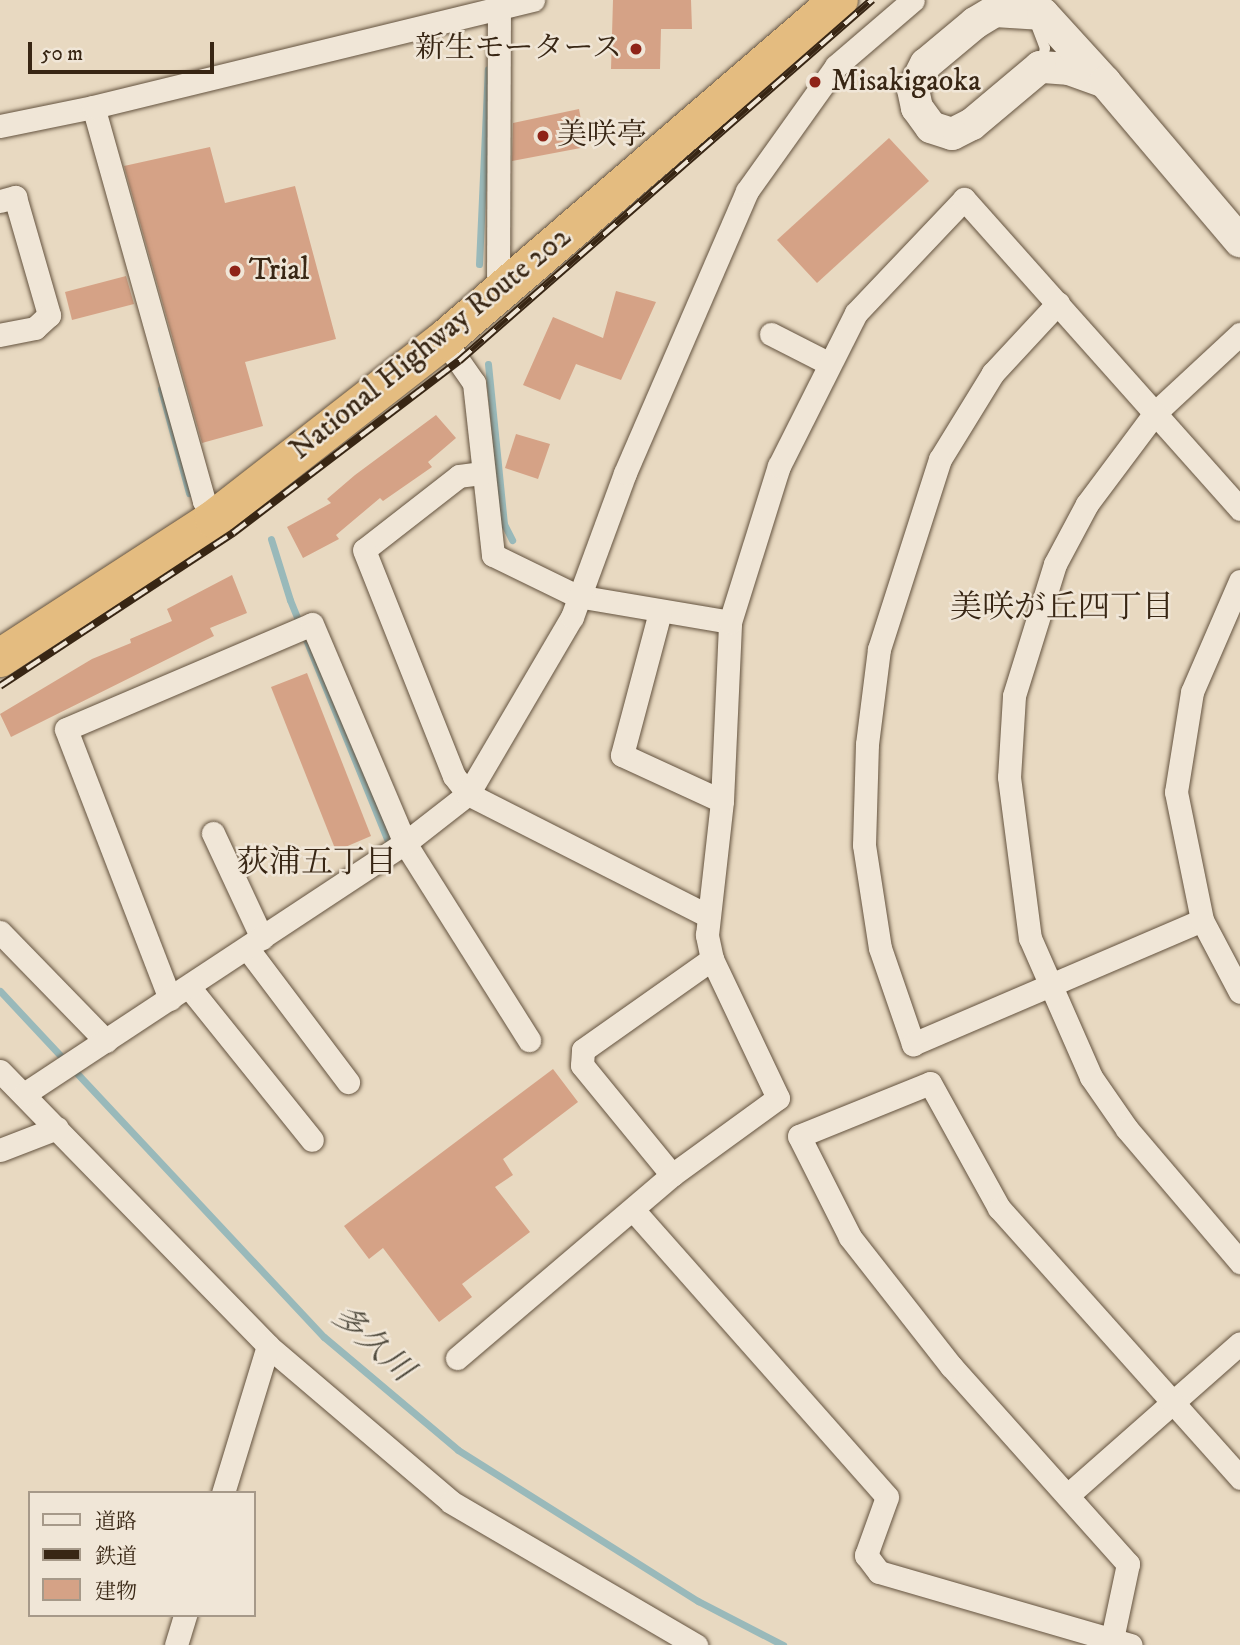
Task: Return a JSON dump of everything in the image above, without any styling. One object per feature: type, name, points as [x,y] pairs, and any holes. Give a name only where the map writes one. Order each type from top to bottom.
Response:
[{"type":"highway","name":"National Highway Route 202","points":[[0,658],[214,519],[444,340],[498,290],[839,0]]},
{"type":"street","points":[[0,126],[93,107],[533,0]]},
{"type":"street","points":[[24,1094],[405,843],[468,794],[572,617],[577,596],[747,191],[836,66],[913,0]]},
{"type":"street","points":[[1105,82],[1070,69],[1040,67],[972,124],[952,134],[931,127],[917,108],[913,89],[926,64],[975,23],[995,11],[1019,8],[1042,13],[1105,82],[1240,241]]},
{"type":"street","points":[[493,9],[498,290]]},
{"type":"street","points":[[93,107],[204,501],[214,519]]},
{"type":"street","points":[[0,201],[15,197],[49,315],[35,328],[0,335]]},
{"type":"street","points":[[457,1358],[635,1212],[672,1175],[778,1098],[712,960],[707,915],[722,801],[730,622],[779,466],[828,363],[856,313],[964,200],[1240,509]]},
{"type":"street","points":[[1058,303],[993,373],[940,459],[879,649],[867,744],[864,845],[880,948],[913,1044],[1202,920]]},
{"type":"street","points":[[771,334],[828,363]]},
{"type":"street","points":[[1240,334],[1155,413],[1087,504],[1055,564],[1014,696],[1009,777],[1016,862],[1030,938],[1048,987],[1091,1077],[1127,1129],[1240,1262]]},
{"type":"street","points":[[444,340],[474,383],[493,555],[577,596],[730,622]]},
{"type":"street","points":[[482,473],[459,476],[364,550],[454,776],[468,794],[707,915]]},
{"type":"street","points":[[1240,581],[1192,692],[1176,792],[1202,920],[1240,992]]},
{"type":"street","points":[[660,612],[622,755],[722,801]]},
{"type":"street","points":[[312,1140],[180,993],[66,729],[312,624],[405,843],[529,1040]]},
{"type":"street","points":[[213,834],[254,943],[348,1082]]},
{"type":"street","points":[[0,932],[106,1041]]},
{"type":"street","points":[[672,1175],[582,1065],[583,1050],[712,960]]},
{"type":"street","points":[[0,1071],[268,1346],[452,1502],[696,1645]]},
{"type":"street","points":[[635,1212],[887,1497],[866,1555],[879,1572],[1122,1642],[1128,1564],[1069,1494],[951,1366],[850,1237],[799,1136],[930,1083],[999,1208],[1240,1478]]},
{"type":"street","points":[[0,1150],[57,1128]]},
{"type":"street","points":[[1069,1494],[1240,1343]]},
{"type":"street","points":[[224,1491],[268,1346]]},
{"type":"street","points":[[176,1645],[184,1617]]},
{"type":"lane","points":[[1019,8],[1040,28],[1045,48],[1040,67]]},
{"type":"building","name":"新生モータース","points":[[613,0],[691,0],[692,29],[661,29],[660,69],[611,69]]},
{"type":"building","name":"美咲亭","points":[[579,109],[586,147],[512,161],[513,123]]},
{"type":"building","points":[[889,138],[929,181],[817,283],[777,240]]},
{"type":"building","name":"Trial","points":[[210,147],[225,203],[295,186],[336,339],[245,362],[263,426],[202,443],[124,166]]},
{"type":"building","points":[[126,276],[134,304],[72,320],[65,292]]},
{"type":"building","points":[[616,291],[656,302],[621,380],[576,364],[560,400],[523,385],[553,317],[603,338]]},
{"type":"building","points":[[436,415],[456,438],[428,462],[432,467],[383,501],[380,498],[336,535],[339,539],[303,558],[287,527],[331,503],[327,499],[355,475]]},
{"type":"building","points":[[516,434],[550,444],[538,479],[505,468]]},
{"type":"building","points":[[232,575],[247,613],[210,628],[214,636],[11,737],[0,714],[92,659],[131,643],[130,639],[172,621],[167,609]]},
{"type":"building","points":[[307,673],[371,836],[336,851],[271,687]]},
{"type":"building","points":[[553,1069],[578,1102],[503,1159],[513,1175],[495,1187],[530,1232],[462,1284],[472,1297],[439,1322],[383,1248],[369,1259],[344,1226]]},
{"type":"waterway","points":[[479,264],[488,69]]},
{"type":"waterway","points":[[488,364],[504,524],[512,540]]},
{"type":"waterway","points":[[161,389],[189,493]]},
{"type":"waterway","points":[[271,539],[290,600],[387,839]]},
{"type":"waterway","name":"多久川","points":[[0,991],[324,1337],[458,1450],[698,1601],[783,1645]]},
{"type":"railway","points":[[0,686],[233,533],[459,361],[872,0]]},
{"type":"place","name":"新生モータース","points":[[636,49]]},
{"type":"place","name":"Misakigaoka","points":[[815,82]]},
{"type":"place","name":"美咲亭","points":[[543,136]]},
{"type":"place","name":"Trial","points":[[235,271]]},
{"type":"district","name":"美咲が丘四丁目","points":[[1062,608]]},
{"type":"district","name":"荻浦五丁目","points":[[317,863]]}]
